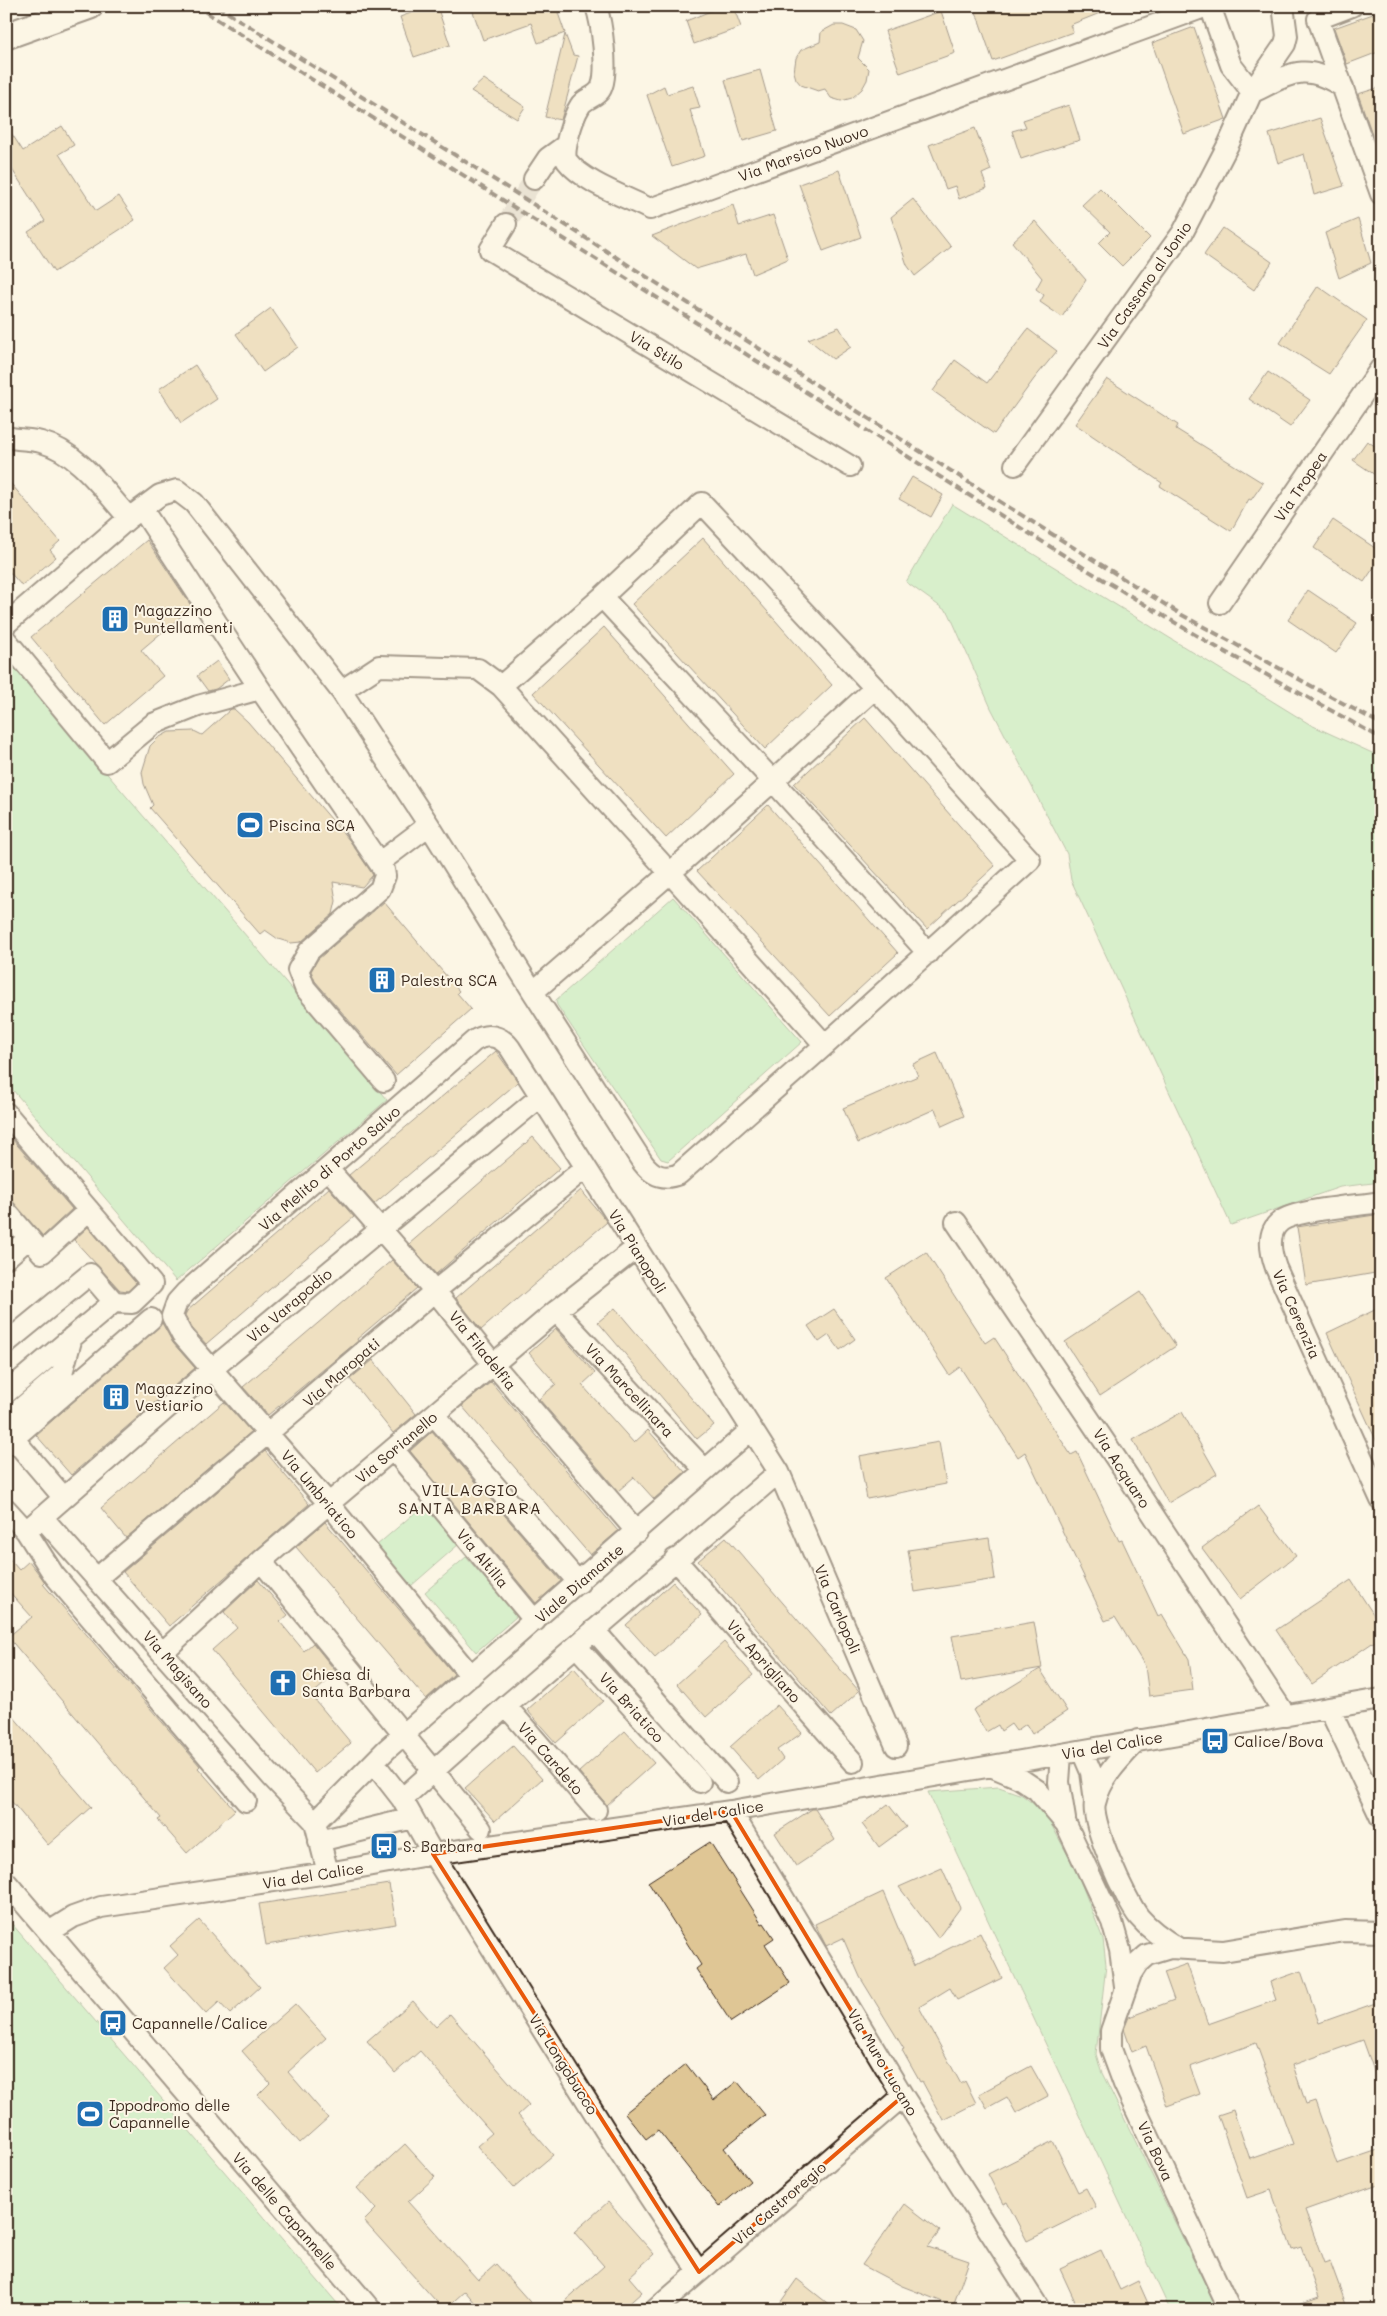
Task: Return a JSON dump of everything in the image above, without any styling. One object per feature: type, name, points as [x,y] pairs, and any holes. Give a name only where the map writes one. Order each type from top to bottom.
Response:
[{"type":"main road","points":[[6,36],[90,6]]},
{"type":"street","points":[[534,179],[548,158],[566,145],[579,106],[596,95],[603,83],[604,52],[600,18],[596,6]]},
{"type":"street","points":[[1208,6],[1231,65],[1252,92],[1291,74],[1307,72],[1319,73],[1343,86]]},
{"type":"street","name":"Via Marsico Nuovo","points":[[566,145],[566,159],[578,172],[650,209],[1208,6]]},
{"type":"street","points":[[1284,8],[1318,19],[1352,6]]},
{"type":"street","name":"Via Cassano al Jonio","points":[[1015,465],[1183,232],[1230,143],[1252,92],[1285,44],[1284,8]]},
{"type":"street","points":[[1318,19],[1381,194]]},
{"type":"street","name":"Via Stilo","points":[[506,224],[490,250],[850,466]]},
{"type":"street","name":"Via Tropea","points":[[1220,603],[1381,368]]},
{"type":"street","points":[[6,438],[40,441],[67,454],[136,514],[380,862],[385,876],[380,889],[309,951],[298,970],[305,988],[384,1081]]},
{"type":"street","points":[[6,624],[160,495],[171,490],[177,490],[188,497],[341,691],[430,825],[533,992],[643,1163],[652,1172],[661,1177],[666,1178],[679,1174],[1030,860],[875,688],[702,503],[602,597],[502,686]]},
{"type":"street","points":[[602,597],[773,781],[928,953]]},
{"type":"street","points":[[6,640],[107,762],[153,724],[198,706],[260,689]]},
{"type":"street","points":[[341,691],[379,666],[478,669],[502,686],[825,1045]]},
{"type":"street","points":[[533,992],[670,873],[875,688]]},
{"type":"street","points":[[380,862],[430,825]]},
{"type":"street","name":"Via Melito di Porto Salvo","points":[[172,1311],[186,1292],[474,1041],[483,1036],[493,1036]]},
{"type":"street","name":"Via Pianopoli","points":[[493,1036],[503,1040],[510,1048],[779,1472]]},
{"type":"street","name":"Via Varapodio","points":[[26,1531],[212,1370],[540,1097]]},
{"type":"street","points":[[6,1113],[152,1284],[132,1303],[114,1302],[6,1393]]},
{"type":"street","name":"Via Maropati","points":[[97,1578],[269,1434],[435,1291],[585,1168]]},
{"type":"street","name":"Via Filadelfia","points":[[328,1169],[435,1291],[494,1365],[637,1532]]},
{"type":"street","name":"Via Cerenzia","points":[[1381,1202],[1302,1213],[1287,1218],[1276,1225],[1272,1235],[1271,1246],[1276,1268],[1381,1500]]},
{"type":"street","points":[[6,1211],[42,1253],[89,1210]]},
{"type":"street","name":"Via Acquaro","points":[[956,1222],[1117,1460],[1286,1716]]},
{"type":"street","points":[[6,1258],[29,1238]]},
{"type":"street","name":"Via Sorianello","points":[[163,1652],[261,1561],[556,1311],[636,1248]]},
{"type":"street","points":[[6,1344],[90,1274],[114,1302]]},
{"type":"street","name":"Via Umbriatico","points":[[172,1311],[176,1328],[329,1504],[472,1676]]},
{"type":"street","name":"Via Marcellinara","points":[[556,1311],[705,1470]]},
{"type":"street","points":[[8,1434],[151,1319]]},
{"type":"street","points":[[8,1434],[62,1373],[72,1337]]},
{"type":"street","points":[[434,1415],[579,1583]]},
{"type":"street","name":"Viale Diamante","points":[[315,1822],[404,1734],[579,1583],[752,1429]]},
{"type":"street","points":[[8,1434],[64,1498]]},
{"type":"street","name":"Via Altilia","points":[[393,1449],[535,1621]]},
{"type":"street","points":[[402,1799],[432,1770],[675,1559],[779,1472]]},
{"type":"street","name":"Via Carlopoli","points":[[779,1472],[795,1504],[896,1746]]},
{"type":"street","points":[[6,1509],[26,1531],[54,1576],[246,1801]]},
{"type":"street","name":"Via Magisano","points":[[42,1517],[273,1778],[315,1822]]},
{"type":"street","name":"Via Aprigliano","points":[[675,1559],[853,1762]]},
{"type":"street","points":[[261,1561],[481,1829]]},
{"type":"street","name":"Via Briatico","points":[[594,1630],[726,1782]]},
{"type":"street","name":"Via Briatico","points":[[576,1646],[693,1775],[702,1755]]},
{"type":"street","name":"Via del Calice","points":[[49,1932],[74,1916],[101,1908],[328,1873],[433,1854],[731,1811],[1381,1699]]},
{"type":"street","name":"Via Cardeto","points":[[506,1706],[596,1810]]},
{"type":"street","points":[[1329,1708],[1381,1818]]},
{"type":"street","points":[[1095,1803],[1112,1769],[1138,1740]]},
{"type":"street","name":"Via Bova","points":[[1082,1751],[1091,1772],[1097,1828],[1138,1915],[1151,1930],[1178,1948]]},
{"type":"street","name":"Via Bova","points":[[1061,1754],[1060,1792],[1066,1824],[1112,1922],[1120,1950],[1125,1988]]},
{"type":"street","name":"Via Longobucco","points":[[374,1763],[402,1799],[433,1854],[605,2130],[699,2272]]},
{"type":"street","name":"Via Bova","points":[[993,1767],[1012,1774],[1037,1790],[1066,1824]]},
{"type":"street","name":"Via Muro Lucano","points":[[731,1811],[903,2096],[1040,2310]]},
{"type":"street","points":[[320,1841],[413,1818]]},
{"type":"street","points":[[315,1822],[328,1873]]},
{"type":"street","name":"Via delle Capannelle","points":[[6,1882],[371,2310]]},
{"type":"street","name":"Via Bova","points":[[1230,2310],[1124,2084],[1113,2056],[1111,2031],[1125,1988],[1134,1968],[1142,1958],[1161,1950],[1178,1948],[1223,1951],[1345,1931],[1381,1932]]},
{"type":"street","name":"Via Castroregio","points":[[655,2310],[903,2096]]},
{"type":"highlighted area","points":[[731,1811],[903,2096],[699,2272],[433,1854]]},
{"type":"green space","points":[[952,504],[1311,725],[1381,757],[1381,1182],[1340,1187],[1231,1225],[1071,880],[1067,854],[991,708],[949,613],[906,582]]},
{"type":"green space","points":[[6,656],[387,1100],[176,1281],[6,1082]]},
{"type":"green space","points":[[673,897],[802,1042],[668,1161],[661,1159],[557,1005],[556,1000]]},
{"type":"green space","points":[[425,1504],[459,1544],[411,1586],[376,1546]]},
{"type":"green space","points":[[466,1557],[517,1616],[476,1652],[425,1592]]},
{"type":"green space","points":[[999,1787],[1022,1795],[1045,1813],[1076,1870],[1103,1939],[1106,1965],[1096,2054],[1101,2071],[1218,2310],[1170,2310],[928,1792]]},
{"type":"green space","name":"Ippodromo delle Capannelle","points":[[6,1917],[343,2310],[6,2310]]},
{"type":"building","points":[[430,6],[437,6],[450,45],[414,57],[400,17]]},
{"type":"building","points":[[471,6],[571,6],[571,9],[558,13],[565,33],[538,43],[531,23],[483,40]]},
{"type":"building","points":[[723,6],[733,6],[741,27],[694,44],[686,21]]},
{"type":"building","points":[[974,6],[1115,7],[1070,25],[1073,32],[993,61]]},
{"type":"building","points":[[941,11],[955,53],[900,73],[885,31]]},
{"type":"building","points":[[1381,11],[1381,51],[1347,64],[1334,28]]},
{"type":"building","points":[[834,25],[843,25],[856,30],[863,41],[858,58],[869,69],[867,80],[862,89],[852,98],[841,101],[831,98],[825,89],[818,91],[801,85],[796,79],[794,72],[796,58],[801,50],[820,42],[821,32]]},
{"type":"building","points":[[1194,27],[1226,119],[1184,134],[1152,43]]},
{"type":"building","points":[[565,34],[573,55],[578,56],[561,120],[545,117]]},
{"type":"building","points":[[760,70],[777,131],[743,141],[725,80]]},
{"type":"building","points":[[484,79],[525,107],[517,119],[471,91]]},
{"type":"building","points":[[664,86],[667,94],[693,86],[700,108],[690,110],[705,156],[672,167],[647,95]]},
{"type":"building","points":[[1381,87],[1381,151],[1378,151],[1358,94]]},
{"type":"building","points":[[1069,105],[1080,140],[1021,159],[1012,131],[1026,127],[1023,120]]},
{"type":"building","points":[[1320,118],[1344,186],[1314,195],[1304,154],[1278,163],[1269,134]]},
{"type":"building","points":[[6,125],[23,151],[62,126],[74,145],[59,154],[96,211],[119,196],[135,220],[54,272],[28,232],[45,221],[6,160]]},
{"type":"building","points":[[975,128],[991,170],[982,174],[987,188],[959,199],[955,186],[946,189],[929,145]]},
{"type":"building","points":[[839,170],[861,237],[823,251],[799,184]]},
{"type":"building","points":[[1100,188],[1150,238],[1122,266],[1099,243],[1110,232],[1082,205]]},
{"type":"building","points":[[913,199],[951,247],[915,276],[907,265],[891,217]]},
{"type":"building","points":[[733,205],[739,226],[773,215],[788,259],[753,274],[746,254],[696,269],[652,236]]},
{"type":"building","points":[[1358,219],[1371,263],[1339,278],[1325,233]]},
{"type":"building","points":[[1035,221],[1086,280],[1062,317],[1040,302],[1044,295],[1036,289],[1042,278],[1012,242]]},
{"type":"building","points":[[1223,228],[1272,262],[1254,290],[1204,255]]},
{"type":"building","points":[[1318,286],[1367,320],[1329,374],[1280,343]]},
{"type":"building","points":[[271,308],[298,347],[263,372],[236,334]]},
{"type":"building","points":[[839,327],[851,347],[833,359],[808,339]]},
{"type":"building","points":[[1028,329],[1057,351],[994,434],[933,391],[955,360],[987,383]]},
{"type":"building","points":[[195,365],[217,399],[181,423],[159,389]]},
{"type":"building","points":[[1268,372],[1310,400],[1290,427],[1249,399]]},
{"type":"building","points":[[1107,379],[1178,425],[1176,429],[1263,483],[1251,500],[1249,499],[1231,531],[1160,486],[1162,483],[1075,424]]},
{"type":"building","points":[[1367,441],[1381,450],[1381,479],[1353,460]]},
{"type":"building","points":[[912,477],[943,495],[931,517],[899,499]]},
{"type":"building","points":[[6,478],[60,541],[50,550],[56,557],[22,586],[6,568]]},
{"type":"building","points":[[1333,520],[1381,552],[1381,557],[1364,582],[1314,548]]},
{"type":"building","points":[[703,538],[832,685],[765,749],[632,604]]},
{"type":"building","name":"Magazzino Puntellamenti","points":[[147,540],[192,607],[141,650],[163,676],[105,725],[31,637]]},
{"type":"building","points":[[1308,590],[1357,623],[1336,653],[1288,620]]},
{"type":"building","points":[[604,627],[734,774],[666,838],[533,693]]},
{"type":"building","points":[[217,661],[229,679],[216,689],[208,691],[197,676]]},
{"type":"building","name":"Piscina SCA","points":[[231,709],[234,709],[248,722],[350,841],[373,875],[362,887],[333,882],[336,901],[333,914],[301,942],[291,943],[278,939],[265,930],[260,934],[150,808],[153,805],[144,784],[142,772],[150,746],[158,738],[169,732],[194,731],[202,735]]},
{"type":"building","points":[[865,718],[995,866],[927,929],[794,784]]},
{"type":"building","points":[[768,805],[898,953],[830,1016],[697,871]]},
{"type":"building","name":"Palestra SCA","points":[[384,902],[459,991],[457,993],[471,1009],[396,1075],[315,981],[311,971],[318,959]]},
{"type":"building","points":[[496,1051],[518,1082],[374,1204],[349,1175]]},
{"type":"building","points":[[937,1053],[964,1116],[942,1126],[935,1109],[858,1143],[843,1108],[918,1076],[913,1064]]},
{"type":"building","points":[[6,1132],[72,1209],[43,1236],[6,1196]]},
{"type":"building","points":[[533,1137],[560,1168],[436,1274],[409,1244]]},
{"type":"building","points":[[329,1188],[354,1217],[206,1344],[192,1328],[185,1315],[187,1311]]},
{"type":"building","points":[[581,1190],[607,1222],[481,1330],[456,1298]]},
{"type":"building","points":[[1381,1214],[1381,1272],[1306,1285],[1297,1227]]},
{"type":"building","points":[[88,1227],[136,1283],[128,1291],[120,1290],[74,1240]]},
{"type":"building","points":[[926,1252],[985,1343],[994,1337],[1071,1455],[1077,1452],[1119,1541],[1122,1540],[1158,1616],[1162,1614],[1189,1659],[1193,1690],[1149,1696],[1145,1666],[1115,1617],[1105,1621],[1025,1452],[1018,1457],[960,1367],[949,1375],[886,1278]]},
{"type":"building","points":[[392,1260],[417,1288],[357,1339],[358,1341],[268,1415],[243,1387]]},
{"type":"building","points":[[1140,1292],[1176,1346],[1100,1396],[1065,1342]]},
{"type":"building","points":[[1381,1307],[1381,1451],[1327,1333]]},
{"type":"building","points":[[615,1308],[714,1425],[697,1439],[598,1322]]},
{"type":"building","points":[[834,1309],[855,1339],[840,1350],[829,1335],[819,1342],[808,1326]]},
{"type":"building","name":"Magazzino Vestiario","points":[[162,1323],[173,1343],[195,1368],[71,1475],[36,1435]]},
{"type":"building","points":[[556,1329],[595,1373],[582,1385],[634,1443],[648,1430],[685,1472],[654,1499],[634,1477],[618,1491],[539,1399],[556,1384],[529,1353]]},
{"type":"building","points":[[373,1360],[416,1414],[393,1433],[350,1379]]},
{"type":"building","points":[[491,1382],[618,1531],[590,1555],[462,1406]]},
{"type":"building","points":[[224,1402],[251,1432],[126,1538],[101,1508]]},
{"type":"building","points":[[1182,1412],[1217,1474],[1168,1503],[1133,1440]]},
{"type":"building","points":[[432,1431],[561,1581],[536,1603],[410,1451]]},
{"type":"building","points":[[939,1442],[946,1484],[867,1499],[859,1456]]},
{"type":"building","points":[[265,1451],[309,1504],[169,1626],[123,1572]]},
{"type":"building","points":[[1258,1506],[1296,1556],[1240,1599],[1202,1548]]},
{"type":"building","points":[[325,1522],[454,1674],[426,1699],[296,1547]]},
{"type":"building","points":[[726,1537],[859,1691],[831,1716],[698,1561]]},
{"type":"building","points":[[989,1538],[995,1579],[915,1592],[908,1550]]},
{"type":"building","points":[[6,1555],[19,1570],[29,1561],[45,1582],[43,1584],[200,1766],[198,1768],[235,1810],[187,1853],[158,1820],[161,1818],[8,1637],[32,1617],[6,1588]]},
{"type":"building","name":"Chiesa di Santa Barbara","points":[[258,1580],[288,1615],[280,1622],[304,1651],[313,1643],[337,1673],[311,1695],[351,1743],[315,1773],[212,1650],[237,1628],[224,1612]]},
{"type":"building","points":[[1351,1580],[1381,1626],[1381,1637],[1312,1684],[1276,1630]]},
{"type":"building","points":[[673,1582],[702,1615],[655,1657],[626,1625]]},
{"type":"building","points":[[1034,1622],[1042,1668],[961,1682],[952,1636]]},
{"type":"building","points":[[724,1642],[753,1675],[706,1717],[677,1684]]},
{"type":"building","points":[[574,1668],[603,1701],[556,1743],[527,1710]]},
{"type":"building","points":[[1040,1669],[1067,1711],[1032,1734],[1026,1724],[1016,1731],[1011,1724],[1001,1731],[998,1725],[986,1732],[973,1710]]},
{"type":"building","points":[[777,1705],[802,1733],[777,1750],[783,1759],[759,1780],[730,1747]]},
{"type":"building","points":[[6,1708],[91,1807],[48,1845],[6,1795]]},
{"type":"building","points":[[625,1731],[654,1763],[607,1805],[579,1772]]},
{"type":"building","points":[[513,1746],[542,1779],[495,1821],[465,1788]]},
{"type":"building","points":[[888,1804],[906,1827],[879,1847],[862,1824]]},
{"type":"building","points":[[812,1809],[815,1809],[835,1840],[796,1866],[775,1833]]},
{"type":"building","points":[[710,1842],[762,1924],[764,1923],[774,1938],[765,1944],[790,1983],[731,2022],[696,1969],[701,1965],[648,1882]]},
{"type":"building","points":[[942,1868],[960,1908],[938,1938],[899,1887]]},
{"type":"building","points":[[389,1884],[396,1924],[266,1945],[259,1904]]},
{"type":"building","points":[[883,1892],[914,1966],[980,1933],[1002,1978],[957,2000],[950,1988],[919,2007],[961,2084],[965,2081],[976,2103],[943,2120],[922,2081],[920,2082],[902,2050],[904,2049],[860,1977],[843,1938],[826,1946],[815,1924]]},
{"type":"building","points":[[199,1920],[260,1987],[230,2014],[219,2002],[206,2014],[164,1968],[178,1955],[170,1946]]},
{"type":"building","points":[[1187,1964],[1208,2024],[1276,2000],[1270,1982],[1301,1971],[1319,2023],[1381,2001],[1381,2082],[1378,2082],[1363,2040],[1293,2065],[1306,2104],[1315,2101],[1337,2164],[1381,2149],[1381,2183],[1305,2210],[1324,2263],[1330,2261],[1348,2310],[1289,2310],[1288,2308],[1319,2297],[1301,2247],[1292,2250],[1271,2190],[1247,2198],[1218,2115],[1233,2110],[1250,2159],[1293,2144],[1256,2043],[1190,2067],[1200,2094],[1167,2106],[1146,2046],[1132,2052],[1124,2029],[1129,2017],[1174,2000],[1164,1972]]},
{"type":"building","points":[[413,2001],[436,2027],[450,2014],[529,2105],[518,2115],[553,2155],[514,2188],[477,2146],[492,2133],[420,2051],[395,2073],[367,2041]]},
{"type":"building","points":[[295,2004],[326,2038],[288,2072],[328,2118],[300,2143],[258,2095],[270,2083],[242,2051]]},
{"type":"building","points":[[686,2064],[714,2100],[737,2081],[765,2115],[724,2148],[750,2181],[719,2207],[658,2130],[646,2139],[625,2113]]},
{"type":"building","points":[[1031,2066],[1048,2096],[1016,2113],[1007,2097],[987,2108],[979,2094]]},
{"type":"building","points":[[1053,2141],[1078,2192],[1086,2188],[1096,2207],[1027,2241],[1007,2202],[1003,2204],[988,2174]]},
{"type":"building","points":[[405,2144],[435,2177],[408,2202],[478,2280],[496,2264],[537,2310],[481,2310],[465,2291],[444,2310],[364,2221],[376,2209],[357,2188]]},
{"type":"building","points":[[608,2202],[654,2254],[629,2277],[642,2292],[622,2310],[555,2310],[604,2266],[574,2232]]},
{"type":"building","points":[[905,2204],[940,2231],[928,2247],[969,2261],[953,2306],[902,2286],[862,2265]]},
{"type":"building","points":[[1101,2250],[1120,2290],[1138,2281],[1151,2310],[1079,2310],[1060,2269]]},
{"type":"building","points":[[797,2279],[836,2310],[775,2310]]},
{"type":"tunnel","points":[[506,224],[534,179]]},
{"type":"railway","points":[[196,6],[1084,568],[1209,643],[1381,738]]},
{"type":"railway","points":[[217,6],[517,194],[962,478],[1182,615],[1381,724]]},
{"type":"place","name":"Magazzino Puntellamenti","points":[[115,619]]},
{"type":"place","name":"Piscina SCA","points":[[250,825]]},
{"type":"place","name":"Palestra SCA","points":[[382,980]]},
{"type":"place","name":"Magazzino Vestiario","points":[[116,1397]]},
{"type":"place","name":"Chiesa di Santa Barbara","points":[[283,1683]]},
{"type":"place","name":"Calice/Bova","points":[[1215,1741]]},
{"type":"place","name":"S. Barbara","points":[[384,1846]]},
{"type":"place","name":"Capannelle/Calice","points":[[113,2023]]},
{"type":"place","name":"Ippodromo delle Capannelle","points":[[90,2114]]},
{"type":"district","name":"VILLAGGIO SANTA BARBARA","points":[[470,1498]]}]
